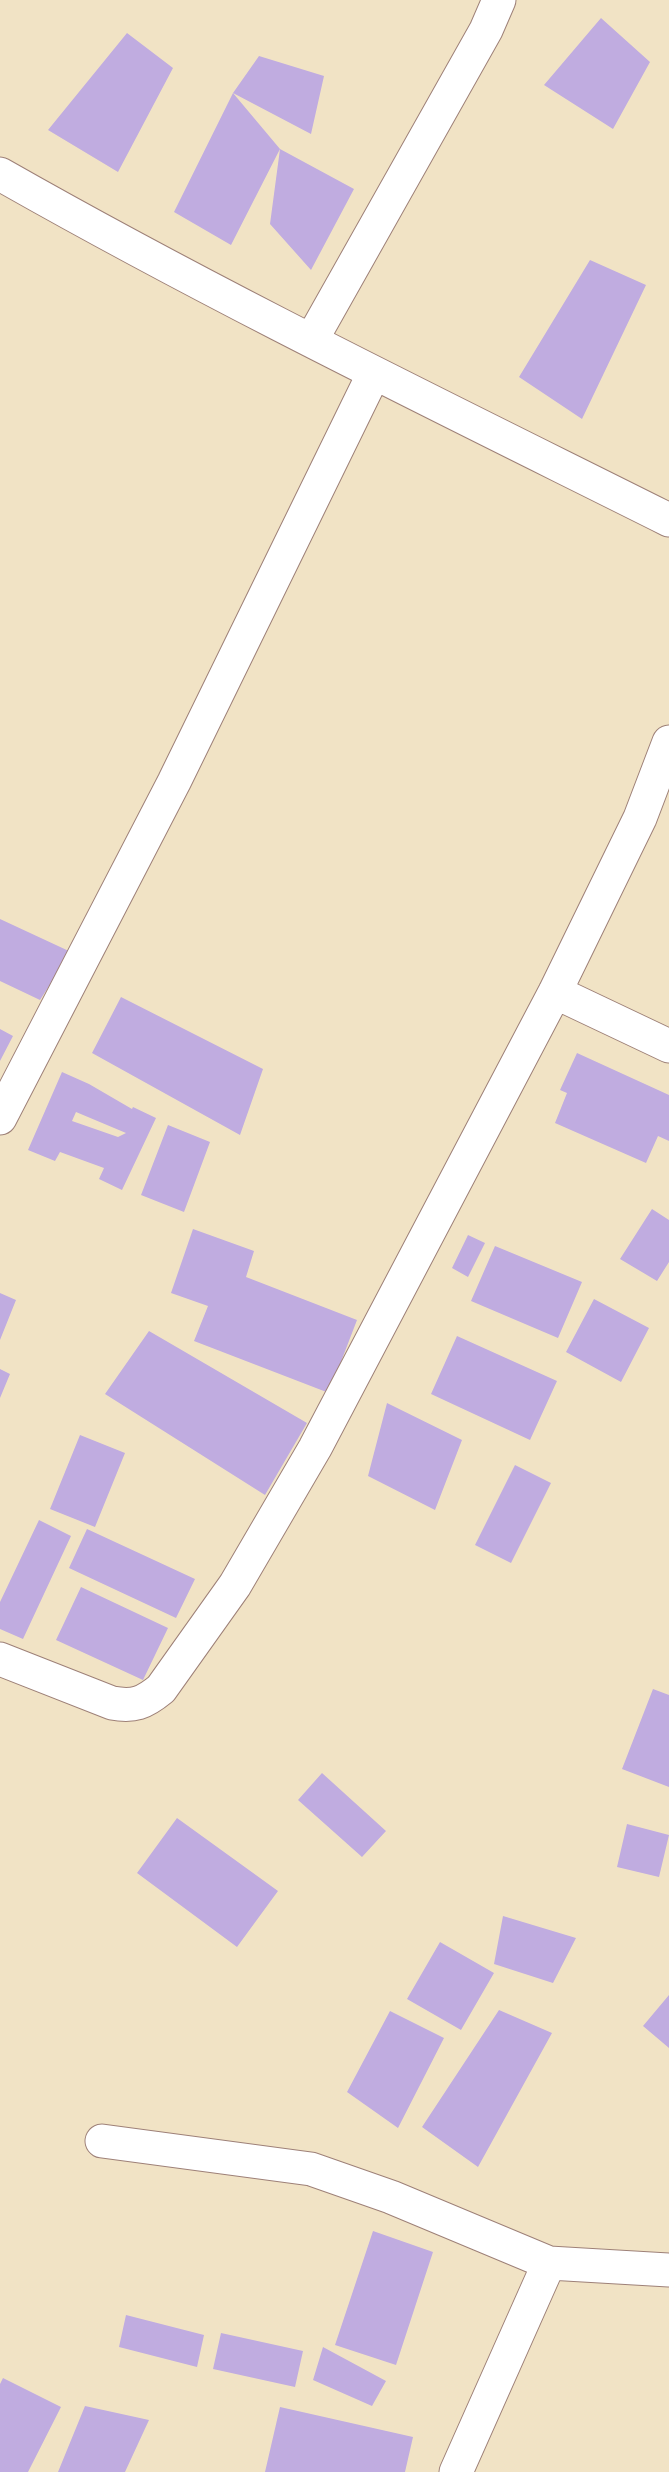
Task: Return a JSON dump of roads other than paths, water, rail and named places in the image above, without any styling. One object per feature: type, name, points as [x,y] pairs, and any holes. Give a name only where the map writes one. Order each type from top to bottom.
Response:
[{"type":"street","points":[[312,339],[486,30],[499,0]]},
{"type":"street","points":[[0,174],[90,225],[374,373],[669,520]]},
{"type":"street","points":[[0,1118],[179,771],[374,373]]},
{"type":"street","points":[[0,1659],[112,1703],[132,1706],[148,1700],[161,1689],[235,1585],[315,1448],[555,992],[640,818],[669,742]]},
{"type":"street","points":[[555,992],[669,1046]]},
{"type":"street","points":[[102,2141],[311,2169],[391,2197],[549,2263],[669,2270]]},
{"type":"street","points":[[456,2472],[549,2263]]}]
